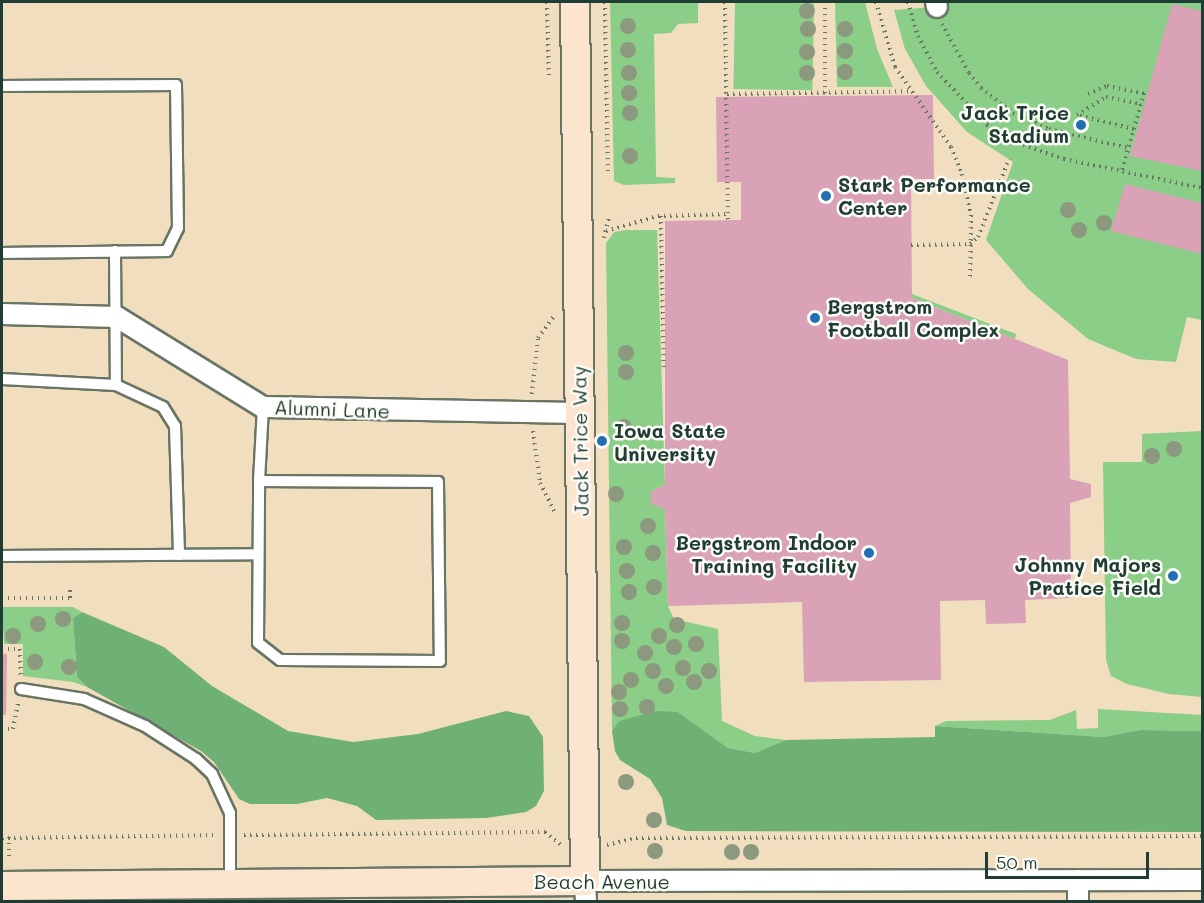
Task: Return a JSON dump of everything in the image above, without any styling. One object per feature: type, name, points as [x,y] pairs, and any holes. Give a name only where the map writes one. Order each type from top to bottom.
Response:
[{"type":"street","name":"Jack Trice Way","points":[[575,2],[586,891]]},
{"type":"street","points":[[2,314],[117,317]]},
{"type":"street","name":"Alumni Lane","points":[[117,317],[263,407],[579,413]]},
{"type":"street","points":[[1078,880],[1078,902]]},
{"type":"street","name":"Beach Avenue","points":[[2,886],[89,893],[230,884],[586,891],[1078,880],[1203,880]]},
{"type":"lane","points":[[2,86],[176,85],[178,228],[168,251],[2,253]]},
{"type":"lane","points":[[115,251],[117,385]]},
{"type":"lane","points":[[2,379],[117,385],[163,407],[176,426],[179,555]]},
{"type":"lane","points":[[259,480],[438,482],[440,661],[280,660],[258,643],[259,480],[263,407]]},
{"type":"lane","points":[[2,556],[258,554]]},
{"type":"lane","points":[[21,689],[84,699],[145,726],[196,759],[212,774],[230,813],[230,884]]},
{"type":"path","points":[[605,2],[608,176]]},
{"type":"path","points":[[725,2],[728,220]]},
{"type":"path","points":[[825,2],[825,94]]},
{"type":"path","points":[[876,2],[888,49],[909,91],[938,127],[955,156],[968,195],[970,280]]},
{"type":"path","points":[[908,2],[918,36],[938,72],[987,125],[1037,151],[1122,172],[1203,188]]},
{"type":"path","points":[[936,4],[949,40],[969,73],[998,102],[1034,124],[1128,148]]},
{"type":"path","points":[[1088,94],[1113,87],[1144,93],[1122,172]]},
{"type":"path","points":[[726,94],[909,91]]},
{"type":"path","points":[[1134,129],[1077,115],[1106,97],[1141,104]]},
{"type":"path","points":[[911,245],[970,244],[984,227],[1009,159]]},
{"type":"path","points":[[609,216],[606,231],[661,216],[728,214]]},
{"type":"path","points":[[661,216],[664,368]]},
{"type":"path","points":[[2,598],[70,598],[70,588]]},
{"type":"path","points":[[2,649],[20,649],[21,689],[13,729],[2,729]]},
{"type":"path","points":[[241,835],[545,832],[562,845]]},
{"type":"path","points":[[2,838],[221,835]]},
{"type":"path","points":[[609,845],[636,838],[1203,836]]},
{"type":"path","points":[[9,837],[9,859]]},
{"type":"green space","points":[[610,2],[698,2],[698,23],[678,24],[671,33],[654,34],[656,177],[675,178],[675,183],[624,185],[614,181]]},
{"type":"green space","points":[[735,2],[814,3],[812,90],[733,89]]},
{"type":"green space","points":[[835,2],[865,2],[877,49],[893,87],[837,87]]},
{"type":"green space","name":"Jack Trice Stadium","points":[[947,2],[1202,2],[1202,320],[1187,317],[1176,362],[1136,359],[1088,339],[1028,289],[986,240],[1013,162],[967,132],[926,86],[905,49],[894,10],[947,6]]},
{"type":"green space","points":[[657,230],[665,485],[651,491],[651,503],[665,509],[668,606],[674,619],[718,629],[722,721],[755,736],[786,740],[755,753],[728,748],[678,712],[619,721],[612,731],[606,243],[614,232]]},
{"type":"green space","points":[[912,294],[1016,334],[1015,339],[912,298]]},
{"type":"green space","points":[[1202,431],[1202,697],[1169,694],[1127,684],[1111,676],[1106,660],[1103,462],[1142,462],[1142,434]]},
{"type":"green space","points":[[2,607],[73,607],[82,612],[73,618],[77,677],[87,687],[73,682],[23,676],[23,644],[4,644]]},
{"type":"green space","points":[[82,612],[164,647],[212,686],[288,731],[353,742],[418,734],[506,711],[529,716],[543,737],[544,791],[536,806],[526,812],[486,818],[376,820],[357,806],[327,798],[297,804],[250,804],[239,799],[214,762],[201,751],[87,687],[77,677],[73,618]]},
{"type":"green space","points":[[1098,709],[1202,715],[1202,731],[1140,730],[1103,737],[935,726],[946,721],[1050,720],[1076,710],[1077,729],[1098,728]]},
{"type":"green space","points":[[656,711],[678,712],[728,748],[755,753],[786,740],[935,737],[935,726],[1103,737],[1140,730],[1202,731],[1202,832],[686,831],[667,825],[662,798],[650,779],[620,760],[615,751],[612,731],[619,721]]},
{"type":"building","points":[[1172,4],[1202,11],[1202,171],[1130,156]]},
{"type":"building","points":[[933,95],[934,179],[911,179],[912,298],[1068,360],[1070,479],[1091,484],[1091,497],[1070,503],[1071,598],[1025,600],[1026,623],[986,624],[985,600],[940,601],[941,680],[804,682],[802,602],[668,606],[665,509],[651,504],[651,491],[665,485],[665,221],[741,220],[741,182],[717,182],[716,97]]},
{"type":"building","points":[[1125,184],[1202,203],[1202,254],[1111,231]]},
{"type":"building","points":[[2,654],[7,654],[6,715],[2,715]]},
{"type":"place","name":"Jack Trice Stadium","points":[[1081,125]]},
{"type":"place","name":"Stark Performance Center","points":[[826,196]]},
{"type":"place","name":"Bergstrom Football Complex","points":[[815,318]]},
{"type":"place","name":"Iowa State University","points":[[602,441]]},
{"type":"place","name":"Bergstrom Indoor Training Facility","points":[[869,553]]},
{"type":"place","name":"Johnny Majors Pratice Field","points":[[1173,576]]}]
